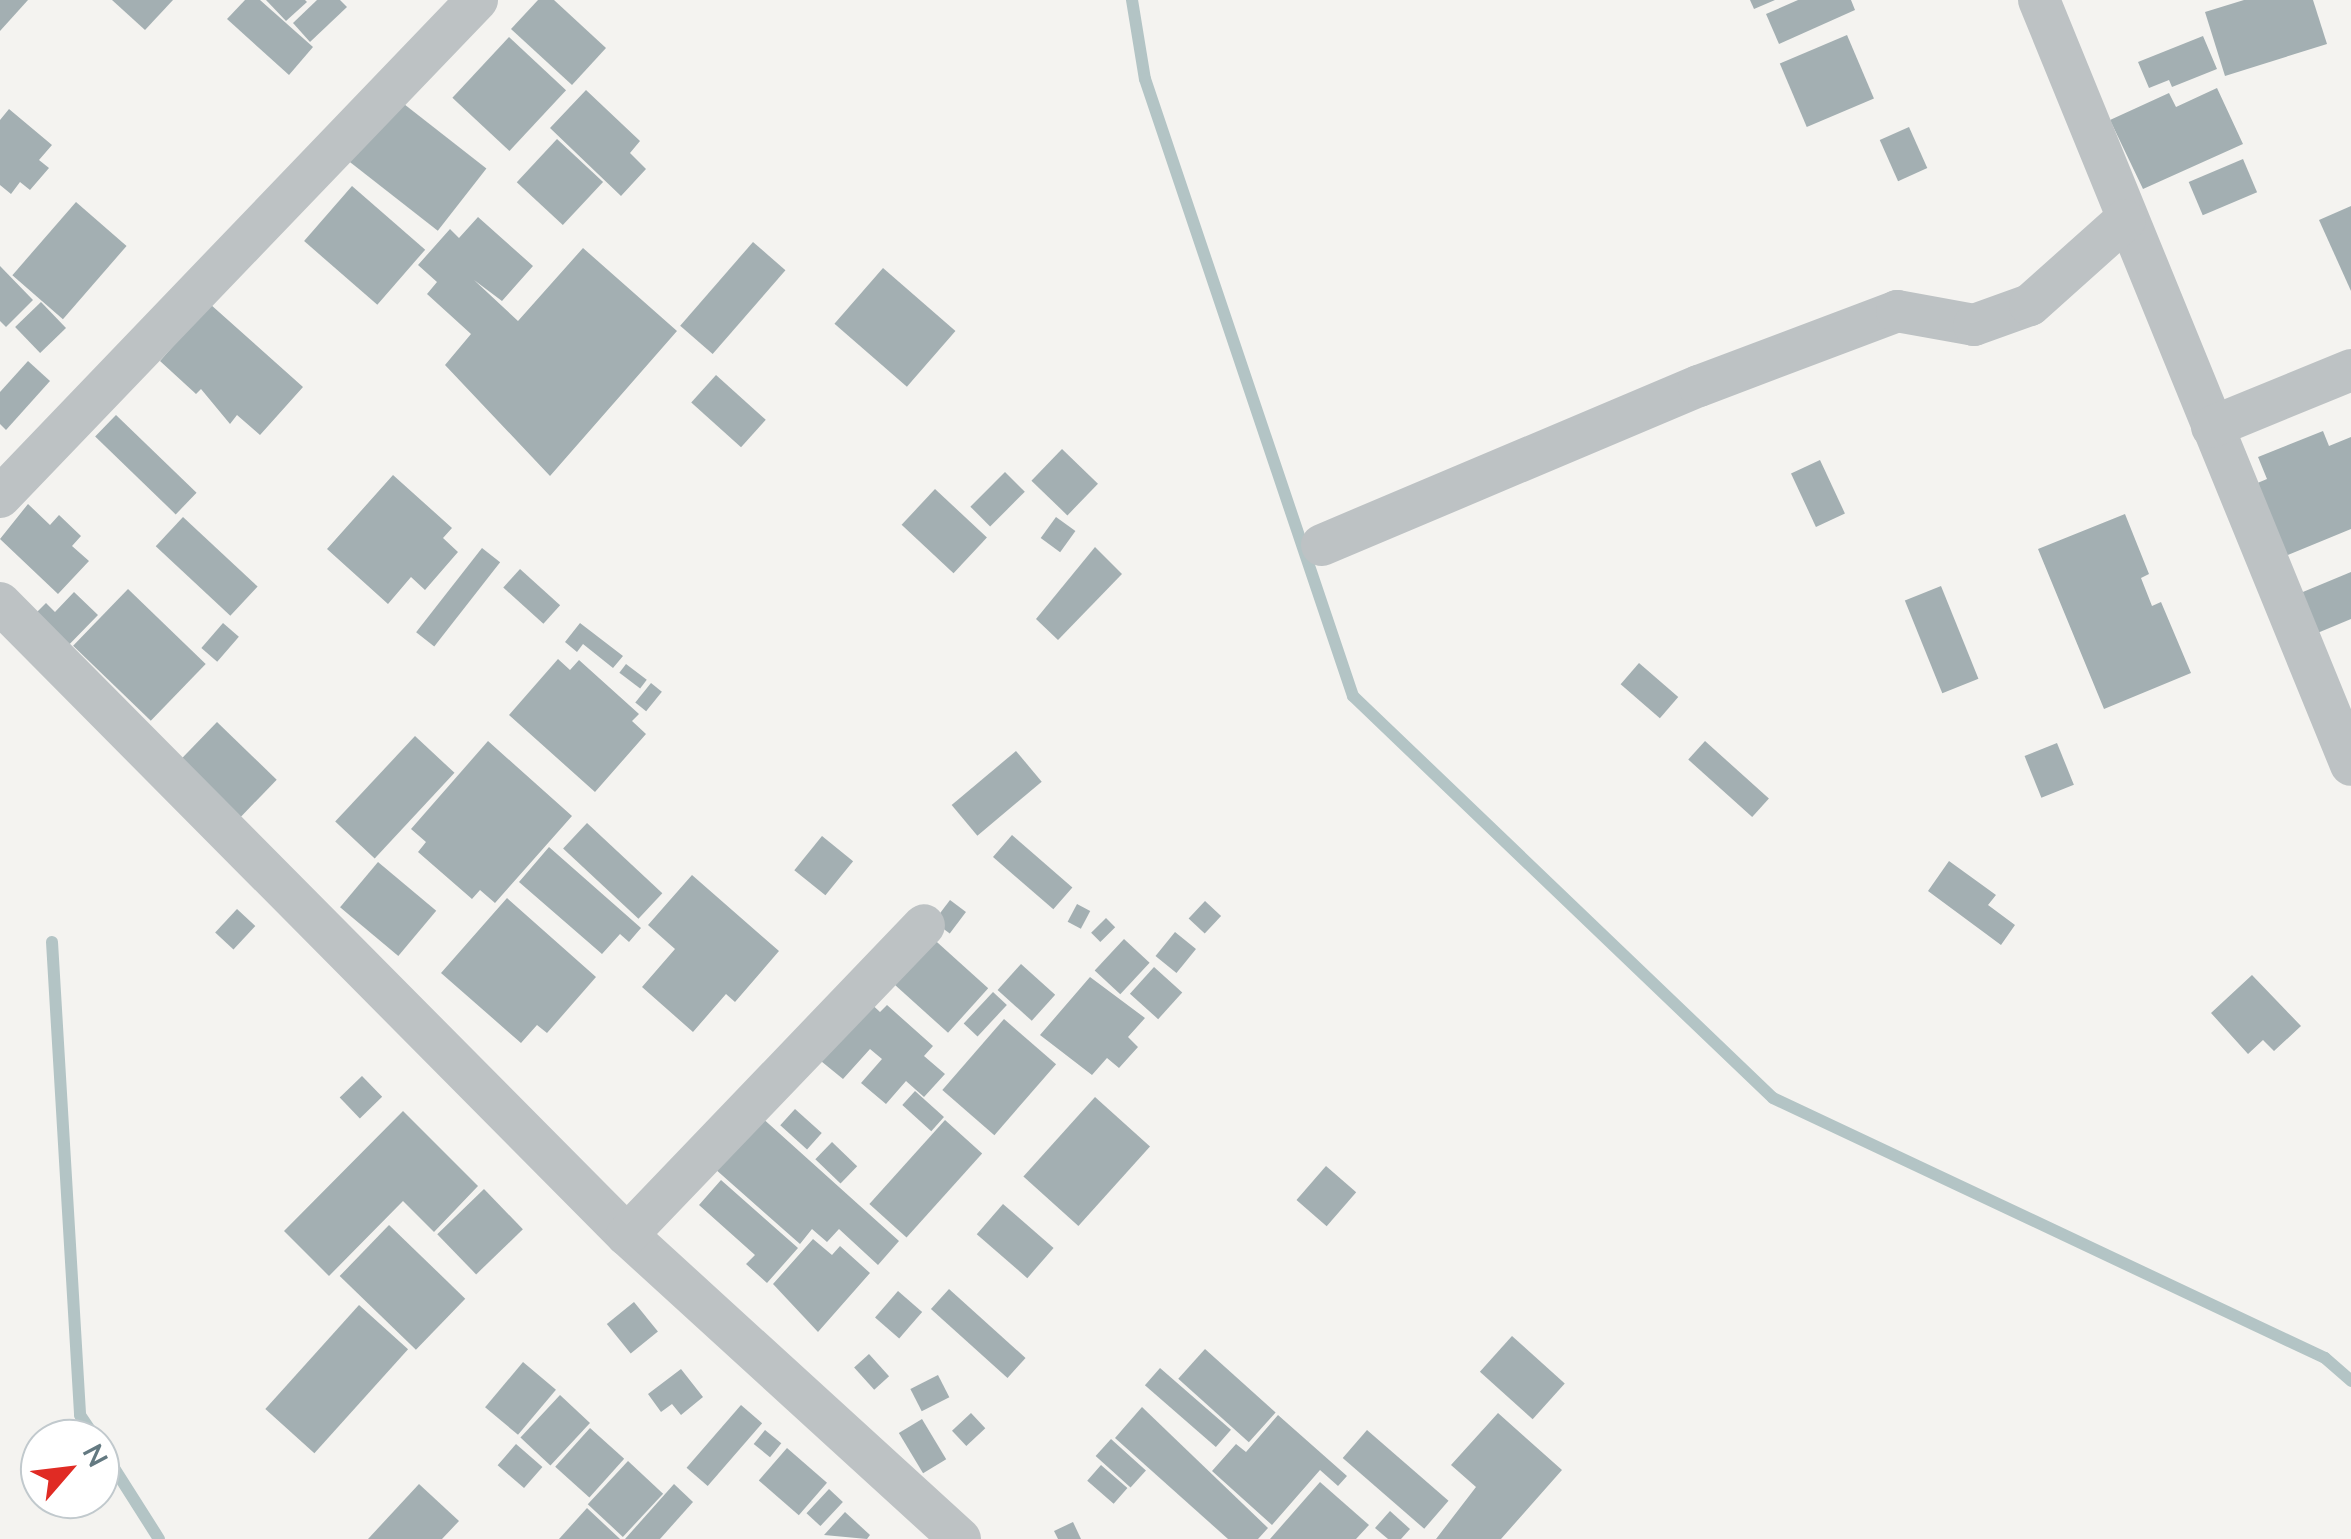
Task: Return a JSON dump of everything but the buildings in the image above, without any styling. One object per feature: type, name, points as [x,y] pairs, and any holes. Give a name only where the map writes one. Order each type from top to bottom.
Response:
[{"type":"street","points":[[0,497],[477,0]]},
{"type":"street","points":[[2039,0],[2351,765]]},
{"type":"street","points":[[1322,544],[1699,386],[1897,312],[1974,325],[2030,305],[2126,220]]},
{"type":"street","points":[[2212,426],[2351,370]]},
{"type":"street","points":[[0,603],[627,1235],[960,1539]]},
{"type":"street","points":[[627,1235],[924,926]]},
{"type":"waterway","points":[[1132,0],[1145,79],[1353,696],[1773,1098],[2325,1358],[2351,1381]]},
{"type":"waterway","points":[[52,942],[83,1419]]},
{"type":"waterway","points":[[120,1478],[159,1539]]}]
